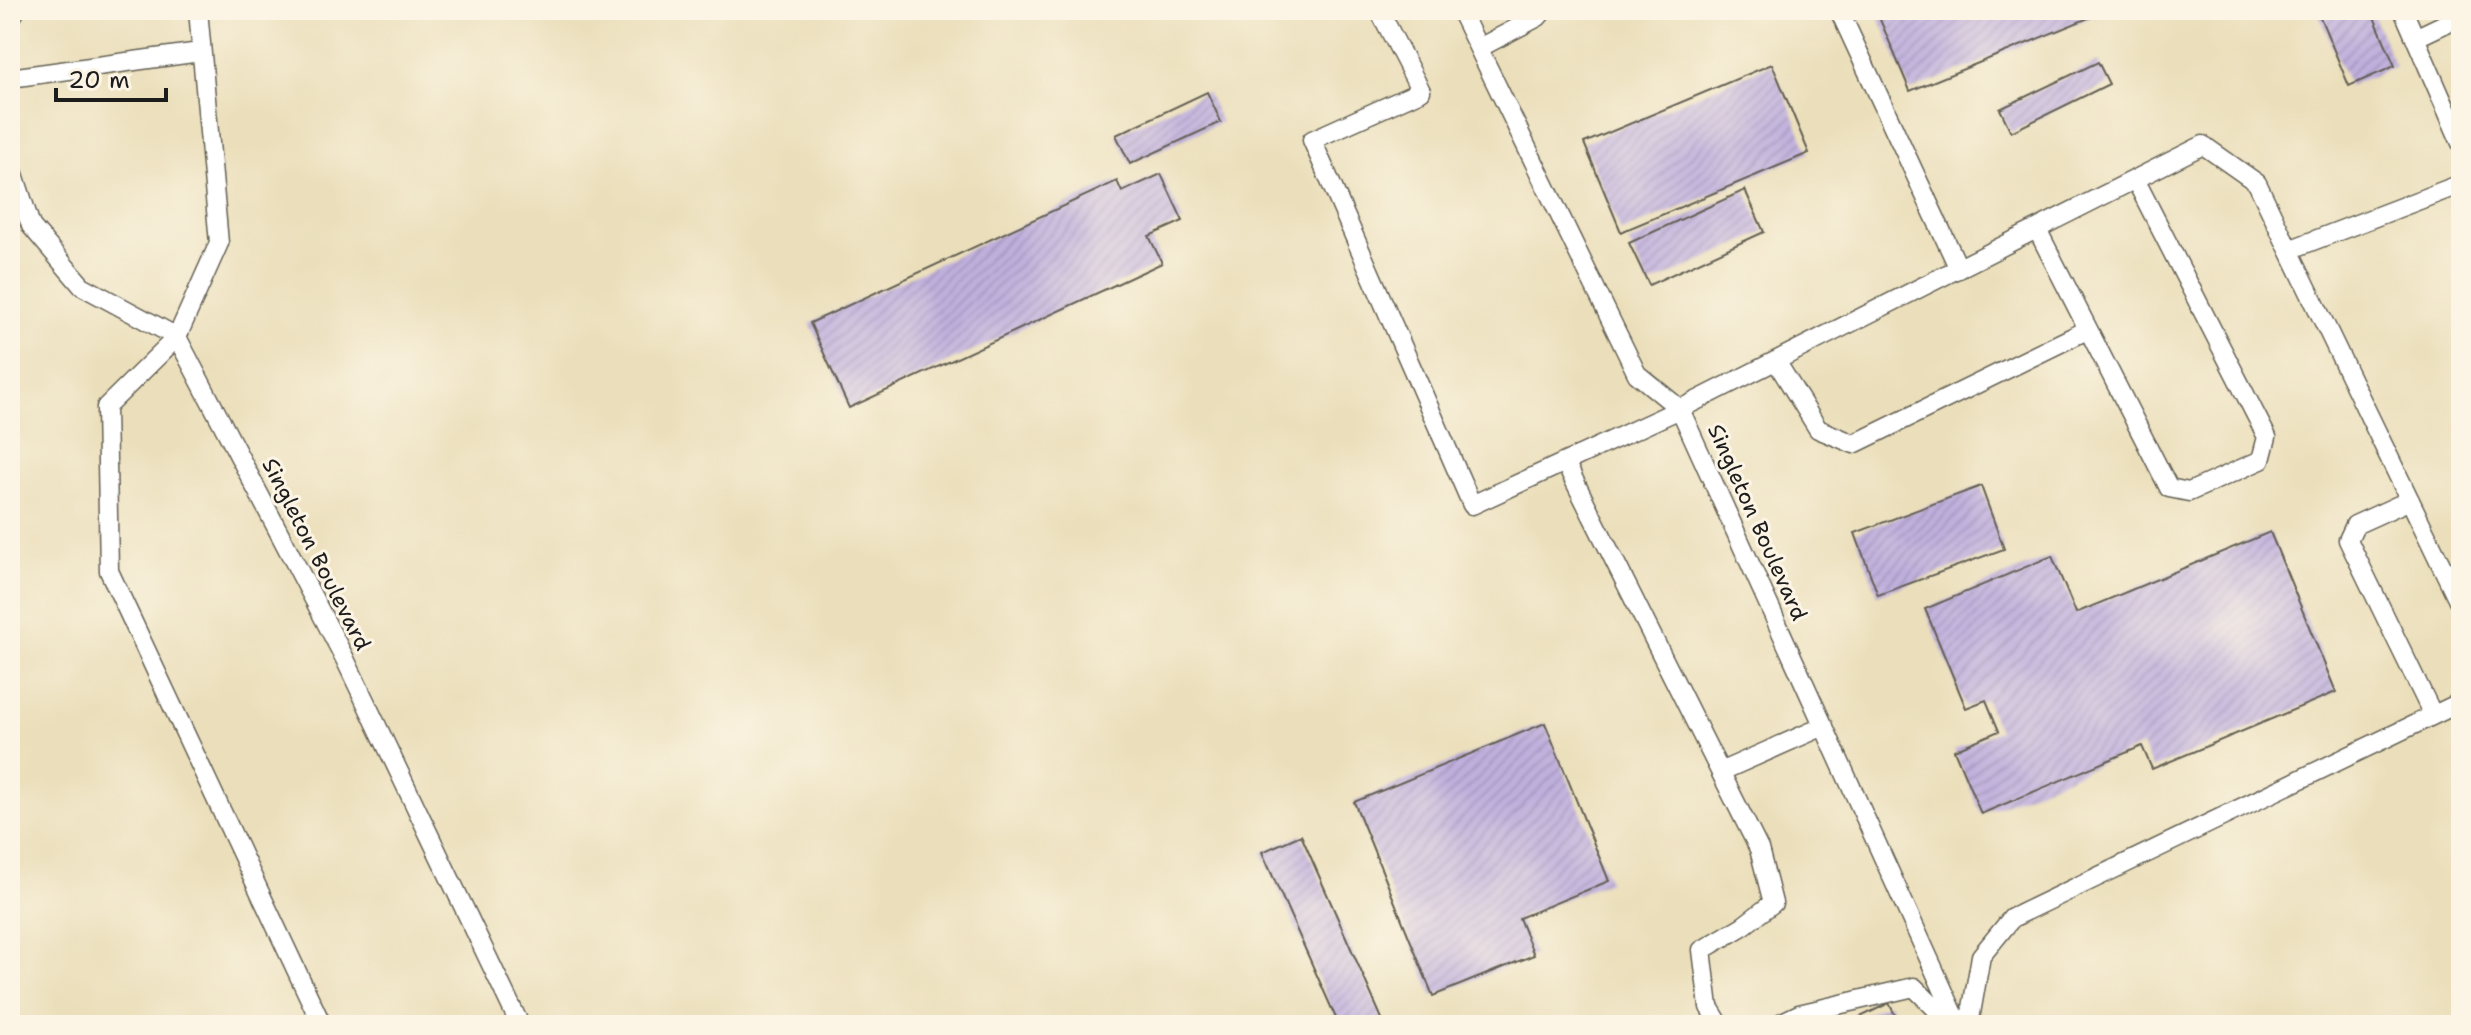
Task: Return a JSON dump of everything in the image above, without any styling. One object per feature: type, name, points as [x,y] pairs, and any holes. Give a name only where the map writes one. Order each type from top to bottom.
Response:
[{"type":"lane","points":[[10,19],[16,10]]},
{"type":"lane","points":[[198,10],[219,243],[177,337],[106,407],[109,571],[322,1025]]},
{"type":"lane","name":"Singleton Boulevard","points":[[1379,10],[1421,91],[1312,140],[1472,505],[1680,409],[1959,1025]]},
{"type":"lane","points":[[1460,10],[1637,374],[1680,409],[2203,145],[2257,183],[2461,606]]},
{"type":"lane","points":[[1479,48],[1538,17],[1544,10]]},
{"type":"lane","points":[[1839,10],[1959,269]]},
{"type":"lane","points":[[2403,10],[2461,143]]},
{"type":"lane","points":[[2415,38],[2461,16]]},
{"type":"lane","points":[[10,78],[200,52]]},
{"type":"lane","points":[[10,162],[31,226],[82,286],[177,337]]},
{"type":"lane","points":[[2037,229],[2169,488],[2189,492],[2261,460],[2267,437],[2135,179]]},
{"type":"lane","points":[[2289,250],[2461,184]]},
{"type":"lane","points":[[1776,361],[1818,429],[1854,444],[2087,330]]},
{"type":"lane","name":"Singleton Boulevard","points":[[177,337],[344,657],[520,1025]]},
{"type":"lane","points":[[1565,462],[1759,849],[1773,903],[1743,926],[1702,950],[1709,1007],[1720,1025]]},
{"type":"lane","points":[[2410,500],[2355,525],[2348,540],[2433,715]]},
{"type":"lane","points":[[1969,1025],[1981,956],[2012,918],[2461,702]]},
{"type":"lane","points":[[1722,771],[1824,726]]},
{"type":"lane","points":[[1776,1025],[1799,1014],[1914,987],[1952,1025]]},
{"type":"building","points":[[1876,10],[2108,10],[1910,91]]},
{"type":"building","points":[[2317,10],[2371,10],[2395,66],[2349,86]]},
{"type":"building","points":[[2098,62],[2109,84],[2011,132],[2000,109]]},
{"type":"building","points":[[1772,64],[1809,153],[1621,232],[1584,143]]},
{"type":"building","points":[[1207,92],[1221,122],[1130,164],[1116,135]]},
{"type":"building","points":[[1161,174],[1183,221],[1149,236],[1162,263],[849,408],[810,323],[1117,181],[1122,192]]},
{"type":"building","points":[[1745,190],[1764,232],[1649,285],[1629,243]]},
{"type":"building","points":[[1981,486],[2004,549],[1878,595],[1855,533]]},
{"type":"building","points":[[2270,532],[2336,692],[2152,769],[2142,746],[1981,814],[1954,750],[1999,731],[1986,700],[1966,708],[1925,609],[2052,556],[2076,613]]},
{"type":"building","points":[[1545,723],[1609,881],[1519,918],[1534,955],[1433,996],[1354,802]]},
{"type":"building","points":[[1301,835],[1383,1021],[1374,1025],[1339,1025],[1262,852]]},
{"type":"building","points":[[1889,1003],[1900,1025],[1844,1025]]}]
